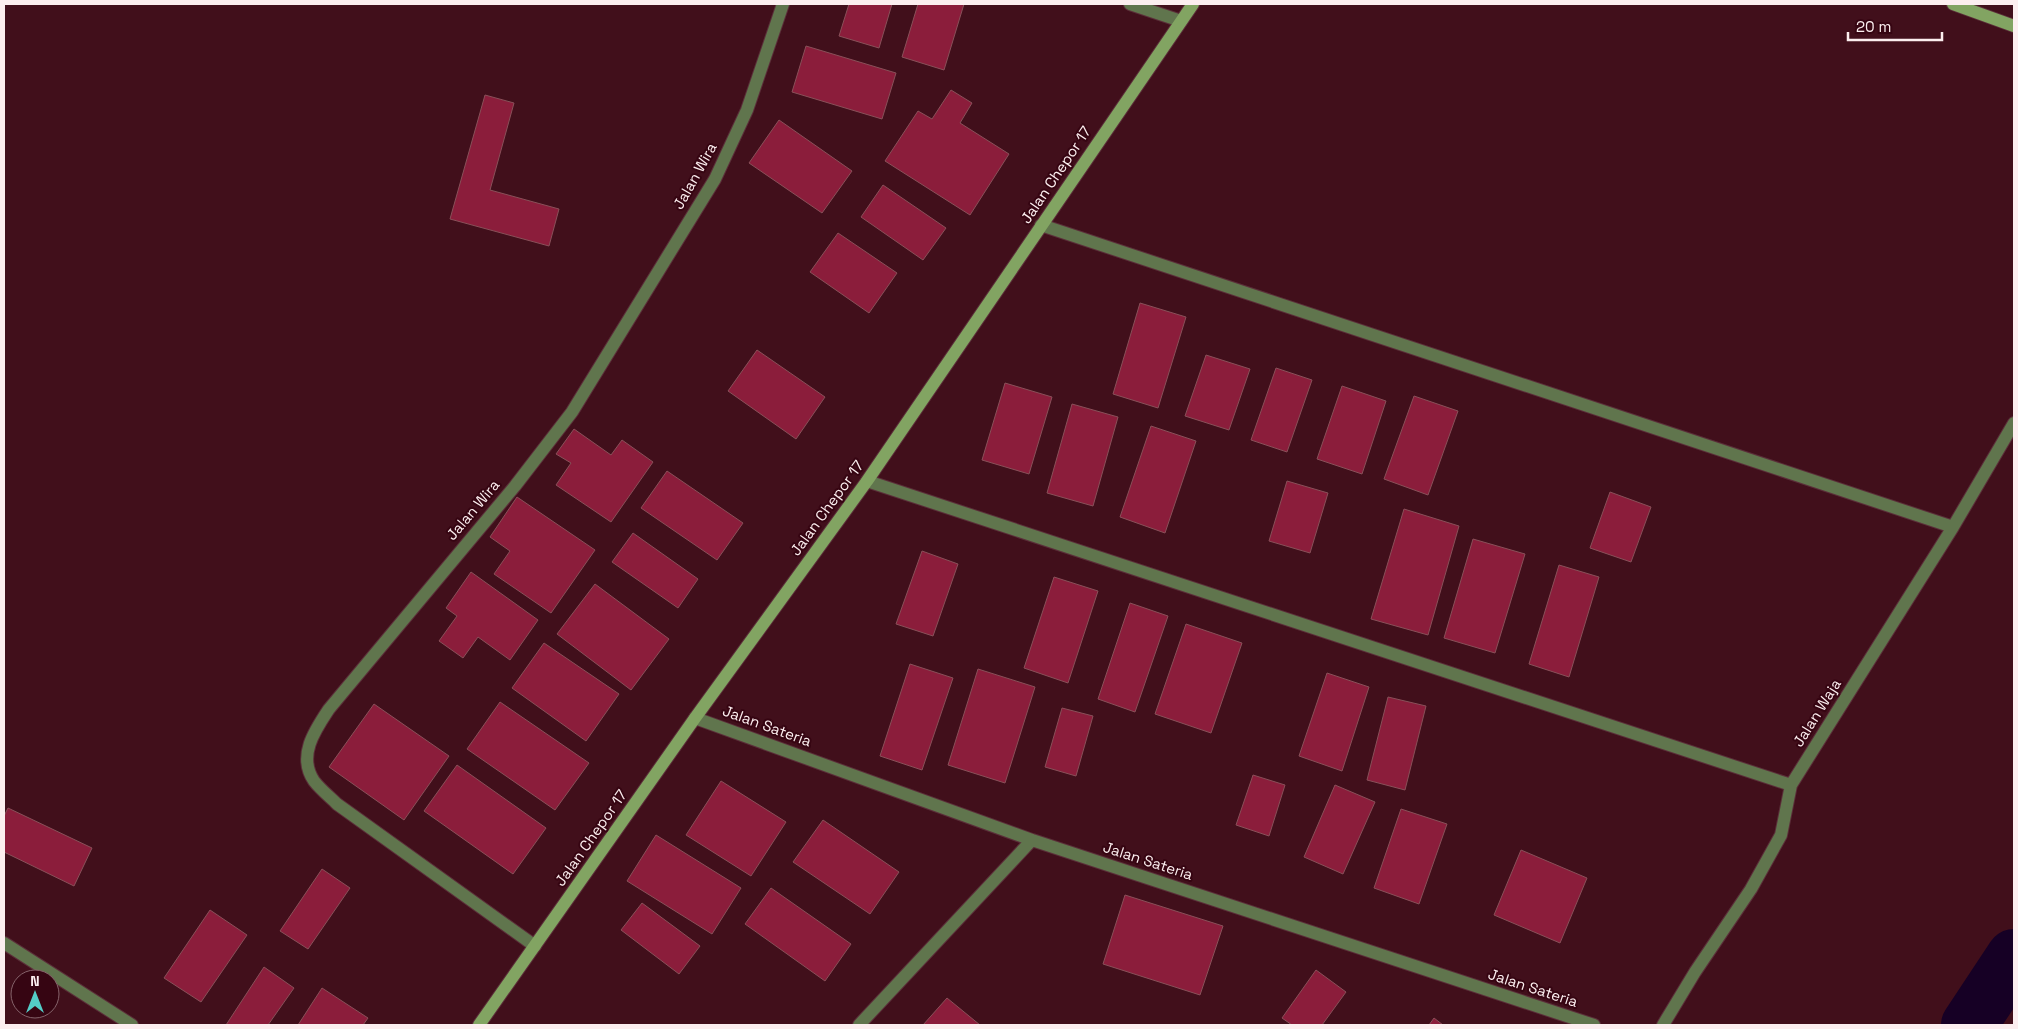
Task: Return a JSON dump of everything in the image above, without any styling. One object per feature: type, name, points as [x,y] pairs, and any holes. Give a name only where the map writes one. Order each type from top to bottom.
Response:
[{"type":"street","name":"Jalan Wira","points":[[535,946],[337,804],[314,782],[308,770],[307,756],[309,744],[314,731],[330,709],[515,486],[572,412],[715,179],[746,110],[783,4]]},
{"type":"street","points":[[1130,4],[1181,21]]},
{"type":"street","name":"Jalan Chepor 17","points":[[479,1025],[695,718],[867,481],[1192,4]]},
{"type":"street","points":[[1953,4],[2014,26]]},
{"type":"street","points":[[1041,225],[1953,527]]},
{"type":"street","name":"Jalan Waja","points":[[1663,1025],[1695,972],[1751,889],[1781,835],[1790,785],[1953,527],[2014,423]]},
{"type":"street","points":[[867,481],[1790,785]]},
{"type":"street","name":"Jalan Sateria","points":[[695,718],[1032,840],[1594,1025]]},
{"type":"street","points":[[859,1025],[1032,840]]},
{"type":"street","points":[[4,943],[132,1025]]},
{"type":"building","points":[[849,4],[892,4],[879,48],[839,36]]},
{"type":"building","points":[[918,4],[964,4],[944,70],[902,57]]},
{"type":"building","points":[[806,46],[896,73],[882,119],[792,92]]},
{"type":"building","points":[[951,90],[972,103],[960,123],[1009,154],[970,215],[885,161],[918,111],[932,119]]},
{"type":"building","points":[[485,95],[514,103],[490,190],[559,209],[549,246],[450,219]]},
{"type":"building","points":[[779,120],[852,171],[822,213],[749,163]]},
{"type":"building","points":[[883,185],[946,228],[923,260],[861,217]]},
{"type":"building","points":[[838,233],[897,273],[869,313],[810,272]]},
{"type":"building","points":[[1140,303],[1186,317],[1158,408],[1113,394]]},
{"type":"building","points":[[757,350],[825,397],[796,439],[728,391]]},
{"type":"building","points":[[1206,355],[1250,369],[1229,430],[1185,416]]},
{"type":"building","points":[[1276,368],[1312,380],[1287,452],[1251,440]]},
{"type":"building","points":[[1005,383],[1052,397],[1029,474],[982,460]]},
{"type":"building","points":[[1342,386],[1386,401],[1362,474],[1317,459]]},
{"type":"building","points":[[1414,396],[1458,411],[1428,495],[1384,479]]},
{"type":"building","points":[[1072,404],[1118,417],[1093,506],[1047,493]]},
{"type":"building","points":[[1151,426],[1196,441],[1165,533],[1120,517]]},
{"type":"building","points":[[574,429],[611,455],[622,440],[653,462],[611,522],[556,485],[571,463],[556,454]]},
{"type":"building","points":[[667,471],[743,523],[717,560],[641,508]]},
{"type":"building","points":[[1287,481],[1328,493],[1310,553],[1269,541]]},
{"type":"building","points":[[1610,492],[1651,507],[1631,562],[1590,548]]},
{"type":"building","points":[[517,497],[595,550],[551,613],[494,574],[510,551],[490,537]]},
{"type":"building","points":[[1404,509],[1459,526],[1428,635],[1371,619]]},
{"type":"building","points":[[633,533],[698,579],[678,608],[612,562]]},
{"type":"building","points":[[1473,539],[1525,554],[1495,653],[1444,638]]},
{"type":"building","points":[[922,551],[958,564],[933,636],[896,624]]},
{"type":"building","points":[[1559,565],[1599,577],[1569,677],[1529,664]]},
{"type":"building","points":[[471,572],[538,620],[510,660],[478,637],[463,658],[439,641],[457,616],[446,608]]},
{"type":"building","points":[[1054,577],[1098,591],[1068,683],[1024,668]]},
{"type":"building","points":[[595,584],[669,639],[631,690],[557,634]]},
{"type":"building","points":[[1130,603],[1168,616],[1135,712],[1098,699]]},
{"type":"building","points":[[1186,624],[1242,643],[1211,733],[1155,714]]},
{"type":"building","points":[[544,643],[619,694],[586,741],[512,688]]},
{"type":"building","points":[[910,664],[953,678],[922,770],[880,756]]},
{"type":"building","points":[[978,669],[1035,687],[1005,783],[948,765]]},
{"type":"building","points":[[1327,673],[1369,687],[1342,771],[1299,756]]},
{"type":"building","points":[[1388,697],[1426,706],[1405,790],[1367,780]]},
{"type":"building","points":[[500,702],[589,763],[555,810],[467,749]]},
{"type":"building","points":[[374,704],[449,756],[404,820],[329,767]]},
{"type":"building","points":[[1062,708],[1093,716],[1076,776],[1045,767]]},
{"type":"building","points":[[457,765],[546,828],[513,874],[424,811]]},
{"type":"building","points":[[1253,775],[1285,785],[1269,836],[1236,825]]},
{"type":"building","points":[[721,781],[786,822],[751,876],[686,835]]},
{"type":"building","points":[[1335,785],[1375,802],[1343,874],[1304,857]]},
{"type":"building","points":[[8,808],[92,848],[74,886],[4,852],[4,816]]},
{"type":"building","points":[[1401,809],[1447,824],[1419,904],[1374,888]]},
{"type":"building","points":[[823,820],[899,872],[870,914],[793,862]]},
{"type":"building","points":[[656,835],[741,888],[712,934],[627,881]]},
{"type":"building","points":[[1521,850],[1587,878],[1560,943],[1494,915]]},
{"type":"building","points":[[322,869],[350,888],[308,949],[280,931]]},
{"type":"building","points":[[771,888],[851,944],[825,981],[745,924]]},
{"type":"building","points":[[1125,895],[1223,926],[1200,995],[1103,964]]},
{"type":"building","points":[[642,903],[700,946],[679,974],[621,930]]},
{"type":"building","points":[[210,910],[247,935],[201,1002],[164,978]]},
{"type":"building","points":[[264,967],[294,988],[268,1025],[226,1025]]},
{"type":"building","points":[[1316,970],[1346,992],[1322,1025],[1292,1025],[1282,1018]]},
{"type":"building","points":[[322,988],[368,1018],[363,1025],[298,1025]]},
{"type":"building","points":[[947,998],[980,1025],[923,1025]]},
{"type":"building","points":[[1434,1018],[1443,1025],[1429,1025]]},
{"type":"waterway","points":[[1969,1025],[2014,957]]}]
